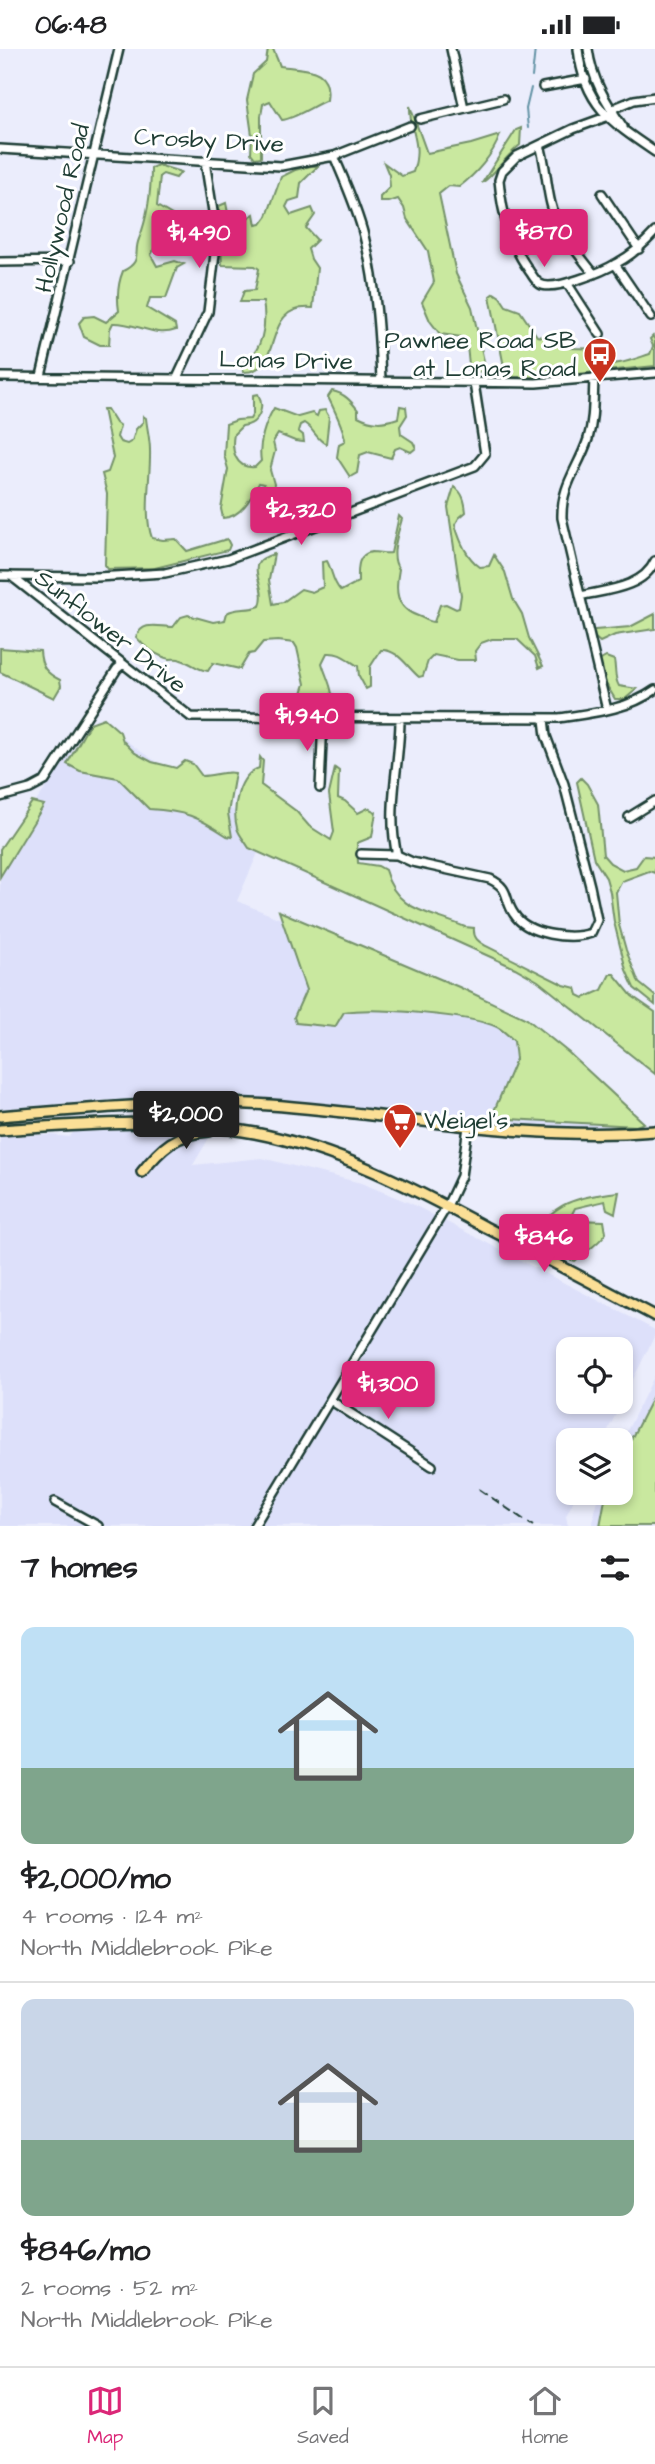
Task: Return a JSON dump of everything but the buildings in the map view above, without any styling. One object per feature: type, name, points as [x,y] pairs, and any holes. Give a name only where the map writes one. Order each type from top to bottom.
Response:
[{"type":"main road","points":[[0,1116],[221,1103],[272,1105],[543,1133],[655,1131]]},
{"type":"main road","points":[[0,1130],[135,1122],[202,1125],[303,1145],[393,1178],[655,1316]]},
{"type":"main road","points":[[142,1172],[166,1145],[181,1136],[197,1131],[229,1129]]},
{"type":"street","name":"Hollywood Road","points":[[41,376],[119,49]]},
{"type":"street","points":[[450,49],[464,108]]},
{"type":"street","points":[[578,49],[584,80],[594,100],[625,131],[655,152]]},
{"type":"street","points":[[588,49],[594,78],[609,114]]},
{"type":"street","points":[[543,87],[594,78]]},
{"type":"street","points":[[655,97],[634,100],[517,156],[502,171],[500,190],[508,232],[517,253],[537,282],[543,286],[567,283],[594,274],[639,249],[655,233]]},
{"type":"street","points":[[420,119],[503,99]]},
{"type":"street","name":"Crosby Drive","points":[[0,149],[281,166],[334,156],[410,126]]},
{"type":"street","points":[[540,145],[545,160],[551,206],[560,226],[594,274]]},
{"type":"street","points":[[334,156],[356,211],[373,274],[378,310],[381,380]]},
{"type":"street","points":[[177,378],[208,312],[217,237],[205,161]]},
{"type":"street","points":[[602,194],[639,249]]},
{"type":"street","points":[[0,262],[70,261]]},
{"type":"street","points":[[615,264],[651,317]]},
{"type":"street","points":[[567,283],[600,334]]},
{"type":"street","name":"Lonas Drive","points":[[0,377],[536,383],[655,373]]},
{"type":"street","points":[[594,378],[593,422],[587,442],[566,485],[562,518],[607,710]]},
{"type":"street","points":[[0,576],[97,577],[165,573],[228,559],[475,466],[485,454],[474,383]]},
{"type":"street","points":[[580,596],[628,585],[642,578],[651,570],[655,561]]},
{"type":"street","name":"Sunflower Drive","points":[[10,576],[191,717],[559,719],[639,701],[655,690]]},
{"type":"street","points":[[0,797],[30,789],[45,781],[117,669],[123,664]]},
{"type":"street","points":[[320,788],[323,718]]},
{"type":"street","points":[[397,855],[393,840],[394,782],[400,749],[400,719]]},
{"type":"street","points":[[361,854],[397,855],[412,862],[474,874],[500,883],[519,920],[551,935],[579,937],[591,933],[597,920],[590,886],[564,784],[546,736],[544,719]]},
{"type":"street","points":[[629,817],[655,801]]},
{"type":"street","points":[[254,1526],[447,1206],[461,1177],[468,1127]]},
{"type":"street","points":[[330,1401],[432,1466]]},
{"type":"street","points":[[55,1502],[98,1526]]},
{"type":"shaded area","points":[[96,718],[140,751],[268,830],[237,901],[464,995],[633,1120],[629,1126],[510,1125],[228,1099],[107,1100],[0,1109],[0,857]]},
{"type":"shaded area","points":[[123,1127],[130,1130],[141,1128],[145,1131],[152,1131],[155,1127],[187,1129],[193,1136],[209,1138],[193,1165],[262,1158],[361,1183],[410,1203],[655,1330],[633,1379],[633,1337],[556,1337],[556,1414],[616,1414],[609,1428],[556,1428],[556,1505],[571,1505],[566,1516],[568,1526],[0,1526],[0,1136],[69,1137],[76,1130]]},
{"type":"shaded area","points":[[655,1375],[655,1526],[593,1526],[596,1505],[633,1505],[633,1428],[628,1428]]},
{"type":"green space","points":[[268,49],[273,49],[280,66],[321,75],[327,89],[327,100],[282,120],[270,101],[263,104],[261,157],[255,158],[251,153],[252,135],[247,100],[253,74],[266,62]]},
{"type":"green space","points":[[410,106],[427,153],[500,135],[488,157],[472,176],[459,187],[449,186],[439,194],[456,274],[472,307],[486,370],[470,374],[467,346],[461,337],[440,334],[430,321],[422,302],[434,282],[428,251],[407,219],[398,199],[380,202],[380,197],[390,187],[384,163],[402,176],[413,172],[417,153]]},
{"type":"green space","points":[[521,128],[520,145],[482,183],[516,130]]},
{"type":"green space","points":[[158,165],[181,172],[176,178],[163,174],[160,176],[157,206],[172,215],[171,225],[180,233],[204,239],[199,241],[165,236],[151,255],[157,266],[175,261],[184,264],[177,268],[166,298],[150,298],[147,308],[175,325],[176,330],[160,332],[113,323],[109,345],[100,345],[84,337],[79,323],[84,317],[94,316],[106,322],[119,311],[120,280],[123,271],[135,260],[137,244],[145,222],[151,168]]},
{"type":"green space","points":[[318,166],[301,183],[299,198],[289,201],[286,207],[291,215],[312,208],[315,215],[306,228],[317,240],[308,249],[317,268],[313,308],[296,309],[285,316],[278,326],[264,362],[256,369],[243,372],[242,364],[255,352],[264,328],[263,302],[240,302],[244,291],[255,290],[259,269],[255,266],[222,265],[219,206],[226,203],[229,218],[235,226],[254,214],[256,225],[261,224],[267,216],[281,177]]},
{"type":"green space","points":[[494,293],[506,306],[520,311],[537,336],[558,340],[571,348],[605,349],[597,362],[604,364],[650,354],[653,346],[650,339],[653,336],[655,366],[548,377],[506,377],[490,296]]},
{"type":"green space","points":[[332,391],[350,401],[358,410],[358,416],[363,419],[383,422],[398,418],[400,406],[406,407],[407,415],[400,426],[401,434],[413,442],[416,448],[411,452],[400,447],[395,449],[391,458],[368,452],[360,455],[357,473],[350,477],[337,457],[339,444],[345,441],[328,397]]},
{"type":"green space","points":[[258,394],[261,405],[259,415],[252,423],[242,426],[234,434],[234,452],[243,465],[255,467],[261,461],[263,434],[274,408],[298,417],[312,413],[317,416],[319,411],[325,410],[329,417],[326,444],[304,423],[298,431],[303,435],[304,442],[278,434],[273,442],[275,451],[270,470],[274,484],[271,513],[266,515],[264,512],[266,491],[264,484],[259,483],[240,510],[223,518],[221,509],[228,469],[224,455],[226,424],[250,419],[253,414],[253,395]]},
{"type":"green space","points":[[103,409],[107,409],[120,426],[117,437],[120,442],[127,444],[132,441],[136,429],[143,422],[143,416],[146,418],[150,450],[148,518],[152,538],[176,539],[187,551],[227,539],[230,545],[228,550],[155,568],[108,569],[105,565],[107,494],[102,474],[108,472],[113,458]]},
{"type":"green space","points":[[454,487],[461,494],[466,508],[466,512],[455,525],[461,543],[467,554],[480,567],[489,566],[494,555],[505,572],[513,599],[543,666],[539,668],[535,656],[517,639],[492,639],[481,643],[475,651],[476,660],[458,660],[434,655],[428,661],[423,676],[419,677],[397,655],[381,650],[370,667],[370,687],[366,689],[359,676],[358,666],[340,655],[327,653],[322,663],[341,712],[306,713],[301,696],[305,684],[294,643],[263,642],[254,653],[249,654],[240,669],[213,663],[208,671],[180,659],[160,656],[136,637],[147,626],[173,627],[181,617],[188,615],[213,622],[225,620],[227,613],[231,611],[260,606],[262,598],[257,575],[258,563],[274,554],[269,580],[273,604],[283,602],[301,589],[312,592],[323,587],[322,562],[327,561],[341,591],[358,582],[359,563],[363,556],[372,552],[391,553],[399,516],[402,519],[394,552],[399,569],[398,597],[410,613],[434,622],[440,605],[459,608],[461,595],[448,507]]},
{"type":"green space","points":[[655,614],[655,629],[615,635],[600,642],[594,637],[595,630],[630,627]]},
{"type":"green space","points":[[0,648],[40,651],[45,669],[60,680],[61,686],[54,698],[0,672]]},
{"type":"green space","points":[[606,657],[614,660],[619,686],[637,689],[625,699],[615,699],[606,684],[599,661]]},
{"type":"green space","points":[[104,718],[120,732],[123,741],[135,753],[152,762],[176,768],[185,761],[193,764],[202,776],[235,773],[228,813],[232,837],[190,816],[149,809],[118,778],[80,771],[67,764],[90,723]]},
{"type":"green space","points":[[260,757],[263,761],[261,785],[296,811],[309,826],[331,840],[334,832],[329,794],[335,768],[339,771],[338,798],[358,813],[368,808],[376,812],[372,837],[357,843],[358,863],[378,866],[385,870],[390,884],[406,903],[416,909],[474,928],[478,941],[564,985],[576,988],[578,995],[584,998],[602,990],[610,974],[614,974],[632,996],[655,1012],[655,1074],[538,981],[515,968],[249,848],[237,828],[236,802],[241,785],[259,768]]},
{"type":"green space","points":[[581,778],[598,804],[603,855],[610,863],[623,870],[636,867],[644,856],[655,857],[655,873],[649,871],[622,881],[616,892],[619,925],[626,950],[639,983],[655,996],[655,1005],[634,988],[626,970],[606,878],[594,859],[577,782]]},
{"type":"green space","points":[[32,802],[44,805],[0,877],[0,849]]},
{"type":"green space","points":[[279,911],[459,987],[527,1019],[569,1053],[644,1123],[636,1126],[491,1118],[516,1059],[514,1041],[499,1028],[484,1023],[422,1013],[358,1011],[344,1012],[335,1027],[296,1023],[294,1017],[306,990]]},
{"type":"green space","points":[[619,1192],[615,1213],[607,1209],[605,1201],[575,1208],[571,1216],[577,1220],[604,1221],[606,1233],[575,1261],[571,1260],[571,1257],[577,1240],[567,1230],[554,1227],[540,1245],[534,1246],[530,1242],[538,1228],[556,1209],[578,1199]]},
{"type":"green space","points":[[655,1392],[655,1526],[600,1526],[604,1505],[633,1505],[633,1435]]},
{"type":"waterway","points":[[532,77],[535,49]]},
{"type":"waterway","points":[[528,128],[526,109],[531,88]]},
{"type":"railway","points":[[479,1489],[533,1526]]},
{"type":"place","name":"Pawnee Road SB at Lonas Road","points":[[600,384]]},
{"type":"place","name":"Weigel's","points":[[400,1150]]}]
